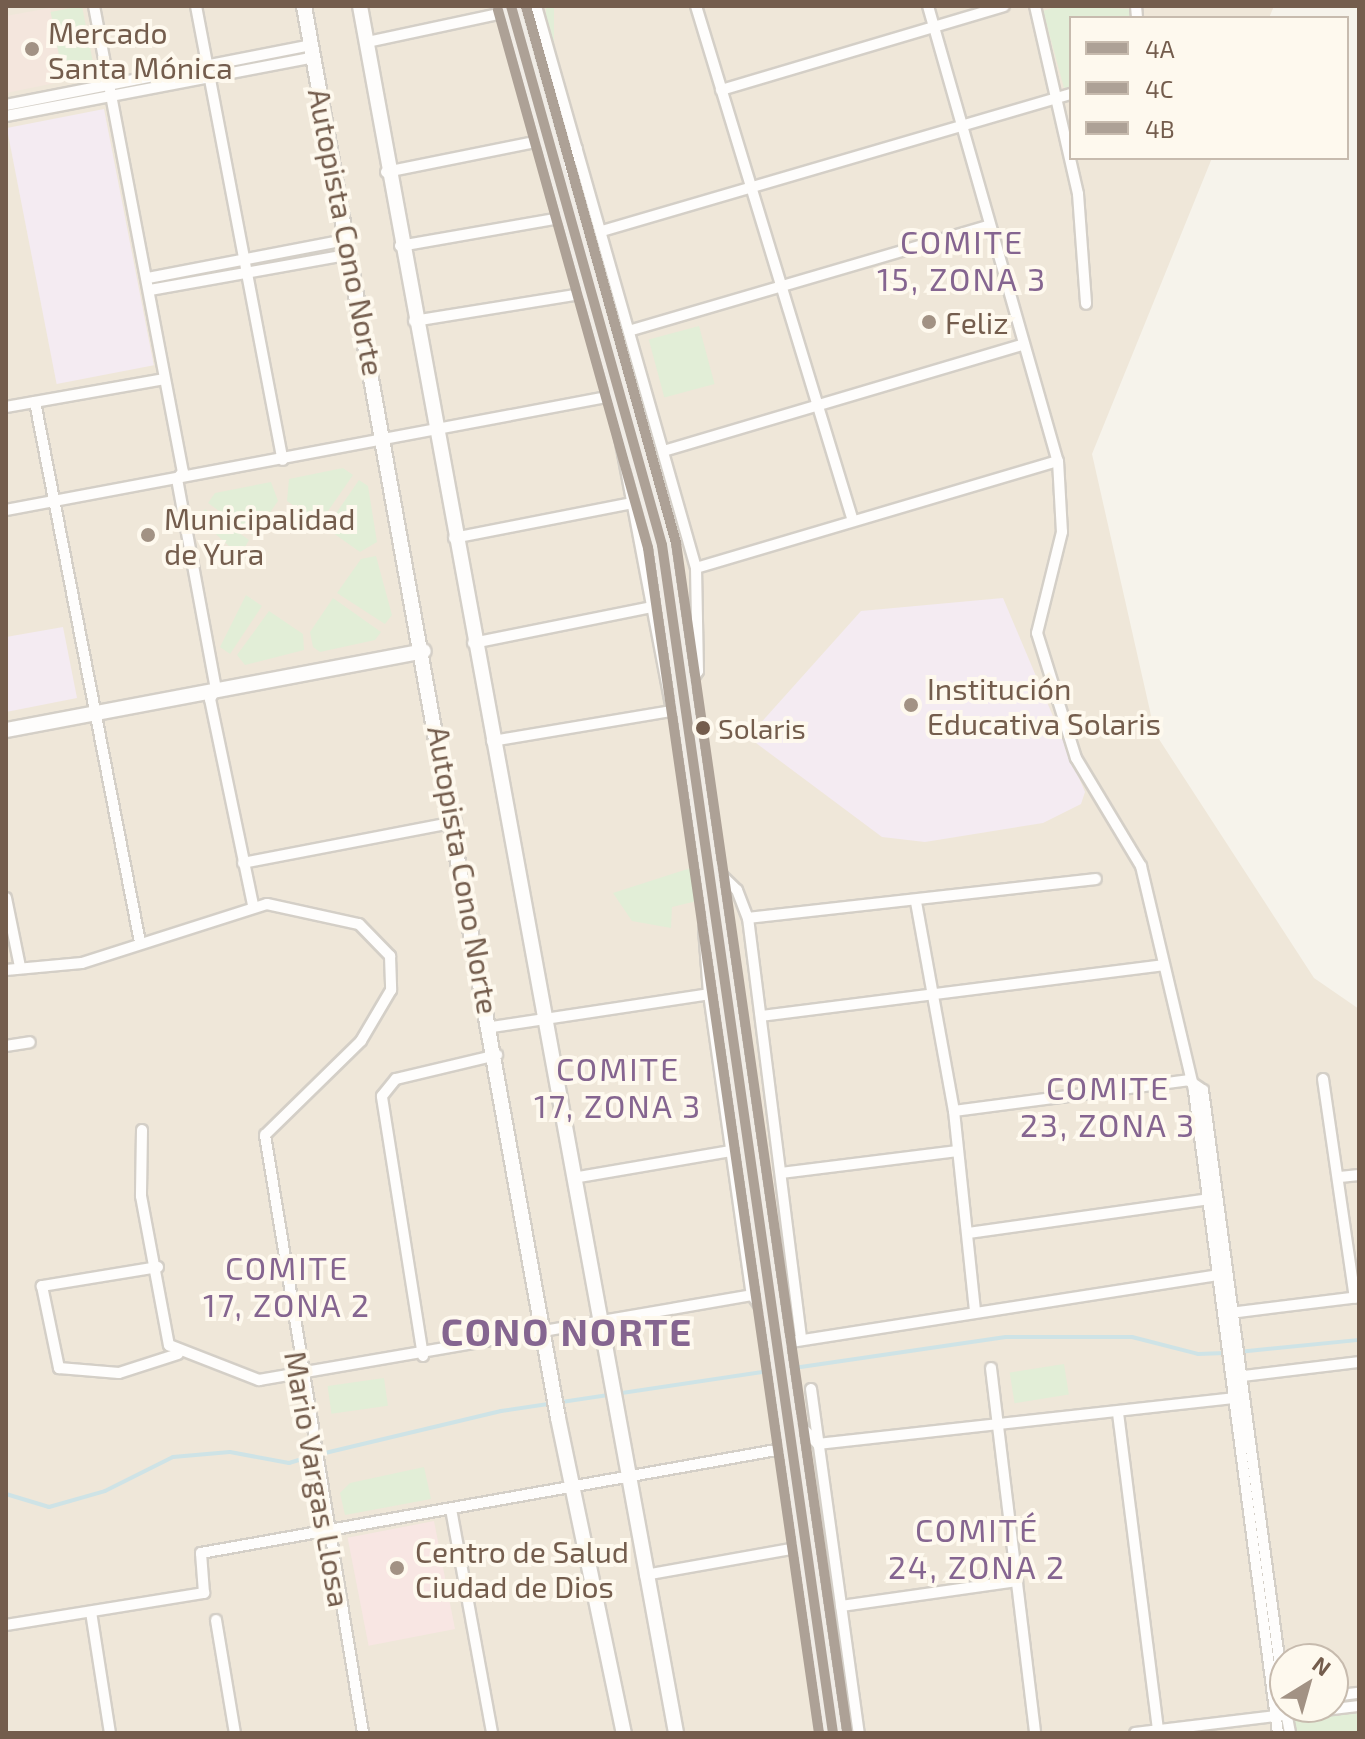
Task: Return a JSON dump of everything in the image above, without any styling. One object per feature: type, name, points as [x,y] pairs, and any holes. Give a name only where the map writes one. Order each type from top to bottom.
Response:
[{"type":"highway","points":[[512,9],[594,292],[619,397],[657,519],[686,688],[715,914],[833,1733]]},
{"type":"main road","name":"Autopista Cono Norte","points":[[304,6],[346,247],[388,442],[558,1418],[576,1486],[624,1733]]},
{"type":"main road","name":"Autopista Cono Norte","points":[[360,6],[386,172],[676,1733]]},
{"type":"main road","points":[[6,730],[424,651]]},
{"type":"street","points":[[94,6],[183,472],[177,479]]},
{"type":"street","points":[[196,6],[283,460]]},
{"type":"street","points":[[492,741],[672,711],[698,671],[696,568],[667,450],[536,6]]},
{"type":"street","points":[[696,6],[749,189],[853,521]]},
{"type":"street","points":[[928,6],[1058,461],[1062,532],[1037,633],[1076,758],[1141,866],[1216,1198],[1237,1313],[1277,1643]]},
{"type":"street","points":[[721,90],[1004,6]]},
{"type":"street","points":[[1035,6],[1059,93],[1053,106],[1078,194],[1086,304]]},
{"type":"street","points":[[367,42],[512,9]]},
{"type":"street","points":[[6,116],[111,91],[313,51]]},
{"type":"street","points":[[6,105],[111,91]]},
{"type":"street","points":[[602,231],[962,125],[1059,93],[1069,94]]},
{"type":"street","points":[[386,172],[550,139]]},
{"type":"street","points":[[562,180],[577,148]]},
{"type":"street","points":[[400,246],[572,216]]},
{"type":"street","points":[[632,330],[990,225]]},
{"type":"street","points":[[150,290],[346,247]]},
{"type":"street","points":[[148,278],[245,267]]},
{"type":"street","points":[[414,321],[594,292]]},
{"type":"street","points":[[667,450],[1024,344]]},
{"type":"street","points":[[6,407],[165,379]]},
{"type":"street","points":[[6,510],[619,397],[633,503],[656,606],[672,711]]},
{"type":"street","points":[[35,402],[91,715],[140,942]]},
{"type":"street","points":[[696,568],[1058,461]]},
{"type":"street","points":[[6,970],[20,967],[49,970],[253,905],[210,699],[216,689],[177,479]]},
{"type":"street","points":[[454,538],[633,503]]},
{"type":"street","points":[[473,643],[656,606]]},
{"type":"street","points":[[243,863],[456,822]]},
{"type":"street","points":[[711,865],[737,890],[748,918],[801,1335]]},
{"type":"street","points":[[748,918],[916,902],[1096,879]]},
{"type":"street","points":[[6,898],[20,967]]},
{"type":"street","points":[[916,902],[935,991],[954,1111],[975,1312]]},
{"type":"street","name":"Mario Vargas Llosa","points":[[253,905],[373,931],[394,970],[361,1041],[305,1102],[267,1129],[301,1377],[363,1733]]},
{"type":"street","points":[[715,914],[704,929],[709,994],[731,1151],[752,1295],[777,1342],[801,1335],[1218,1275]]},
{"type":"street","points":[[761,1016],[935,991],[1162,965]]},
{"type":"street","points":[[492,1027],[709,994]]},
{"type":"street","points":[[6,1046],[30,1042]]},
{"type":"street","points":[[423,1356],[382,1096],[396,1079],[497,1055]]},
{"type":"street","points":[[1224,1314],[1357,1298],[1323,1079]]},
{"type":"street","points":[[954,1111],[1188,1080]]},
{"type":"street","points":[[142,1130],[141,1196],[158,1267],[169,1345],[178,1354],[259,1380],[301,1377],[423,1356],[752,1295]]},
{"type":"street","points":[[573,1178],[731,1151]]},
{"type":"street","points":[[781,1173],[958,1151]]},
{"type":"street","points":[[1340,1177],[1359,1175]]},
{"type":"street","points":[[968,1233],[1216,1198]]},
{"type":"street","points":[[1216,1198],[1218,1275],[1275,1643]]},
{"type":"street","points":[[158,1267],[42,1286],[59,1368],[119,1373],[178,1354]]},
{"type":"street","points":[[1243,1376],[1359,1363]]},
{"type":"street","points":[[991,1368],[1035,1733]]},
{"type":"street","points":[[811,1389],[859,1733]]},
{"type":"street","points":[[818,1444],[995,1421],[1118,1413],[1237,1398]]},
{"type":"street","points":[[788,1413],[818,1444]]},
{"type":"street","points":[[1118,1413],[1158,1730]]},
{"type":"street","points":[[6,1625],[204,1593],[201,1553],[793,1446]]},
{"type":"street","points":[[451,1509],[492,1733]]},
{"type":"street","points":[[645,1575],[808,1546]]},
{"type":"street","points":[[841,1606],[1017,1581]]},
{"type":"street","points":[[91,1612],[110,1733]]},
{"type":"street","points":[[216,1620],[235,1733]]},
{"type":"street","points":[[1135,1733],[1269,1712]]},
{"type":"shaded area","points":[[6,6],[1274,6],[1270,16],[1069,16],[1069,160],[1211,160],[1092,454],[1155,733],[1314,978],[1359,1009],[1359,1733],[6,1733]]},
{"type":"shaded area","name":"Mercado Santa Mónica","points":[[50,8],[65,81],[6,93],[6,16]]},
{"type":"shaded area","points":[[104,109],[154,365],[57,384],[7,128]]},
{"type":"shaded area","name":"Institución Educativa Solaris","points":[[1003,598],[1085,792],[1081,804],[1043,823],[925,842],[882,837],[748,737],[861,611]]},
{"type":"shaded area","points":[[63,627],[77,698],[6,712],[6,637]]},
{"type":"shaded area","name":"Centro de Salud Ciudad de Dios","points":[[434,1521],[455,1629],[369,1646],[348,1538]]},
{"type":"green space","points":[[82,6],[95,75],[64,81],[51,12]]},
{"type":"green space","points":[[546,6],[554,6],[554,94],[546,94]]},
{"type":"green space","points":[[1058,6],[1132,9],[1132,16],[1069,16],[1069,87],[1064,88],[1043,11]]},
{"type":"green space","points":[[699,326],[715,384],[664,397],[649,339]]},
{"type":"green space","points":[[343,468],[353,475],[319,524],[287,501],[289,479]]},
{"type":"green space","points":[[359,480],[368,486],[377,542],[360,552],[326,528]]},
{"type":"green space","points":[[271,482],[278,501],[254,536],[208,503],[215,493]]},
{"type":"green space","points":[[205,509],[249,540],[240,556],[198,518]]},
{"type":"green space","points":[[376,556],[392,615],[385,624],[337,593],[361,559]]},
{"type":"green space","points":[[246,595],[262,606],[230,654],[220,647]]},
{"type":"green space","points":[[333,598],[381,632],[375,640],[320,652],[313,647],[310,632]]},
{"type":"green space","points":[[269,611],[303,634],[304,650],[245,665],[237,655]]},
{"type":"green space","points":[[703,864],[705,899],[672,907],[671,928],[632,921],[613,893]]},
{"type":"green space","points":[[1064,1364],[1069,1395],[1015,1403],[1010,1373]]},
{"type":"green space","points":[[384,1378],[388,1406],[331,1414],[328,1386]]},
{"type":"green space","points":[[424,1467],[431,1499],[345,1515],[340,1493],[350,1483]]},
{"type":"green space","points":[[1359,1712],[1359,1733],[1296,1733],[1294,1723],[1349,1723],[1349,1713]]},
{"type":"waterway","points":[[787,1369],[1006,1337],[1132,1337],[1198,1354],[1225,1353]]},
{"type":"waterway","points":[[1238,1352],[1359,1340]]},
{"type":"waterway","points":[[325,1453],[501,1411],[774,1370]]},
{"type":"waterway","points":[[6,1494],[49,1507],[105,1491],[173,1457],[230,1452],[289,1463],[305,1458]]},
{"type":"transit line","name":"4A","points":[[511,6],[662,545],[833,1733]]},
{"type":"transit line","name":"4B","points":[[526,6],[676,543],[847,1731]]},
{"type":"transit line","name":"4C","points":[[498,10],[648,548],[819,1733]]},
{"type":"place","name":"Mercado Santa Mónica","points":[[32,49]]},
{"type":"place","name":"Feliz","points":[[929,322]]},
{"type":"place","name":"Municipalidad de Yura","points":[[148,535]]},
{"type":"place","name":"Institución Educativa Solaris","points":[[911,705]]},
{"type":"place","name":"Solaris","points":[[703,728]]},
{"type":"place","name":"Centro de Salud Ciudad de Dios","points":[[397,1568]]},
{"type":"district","name":"COMITE 15, ZONA 3","points":[[962,260]]},
{"type":"district","name":"COMITE 17, ZONA 3","points":[[618,1088]]},
{"type":"district","name":"COMITE 23, ZONA 3","points":[[1108,1106]]},
{"type":"district","name":"COMITE 17, ZONA 2","points":[[287,1286]]},
{"type":"district","name":"CONO NORTE","points":[[567,1332]]},
{"type":"district","name":"COMITÉ 24, ZONA 2","points":[[977,1548]]}]
